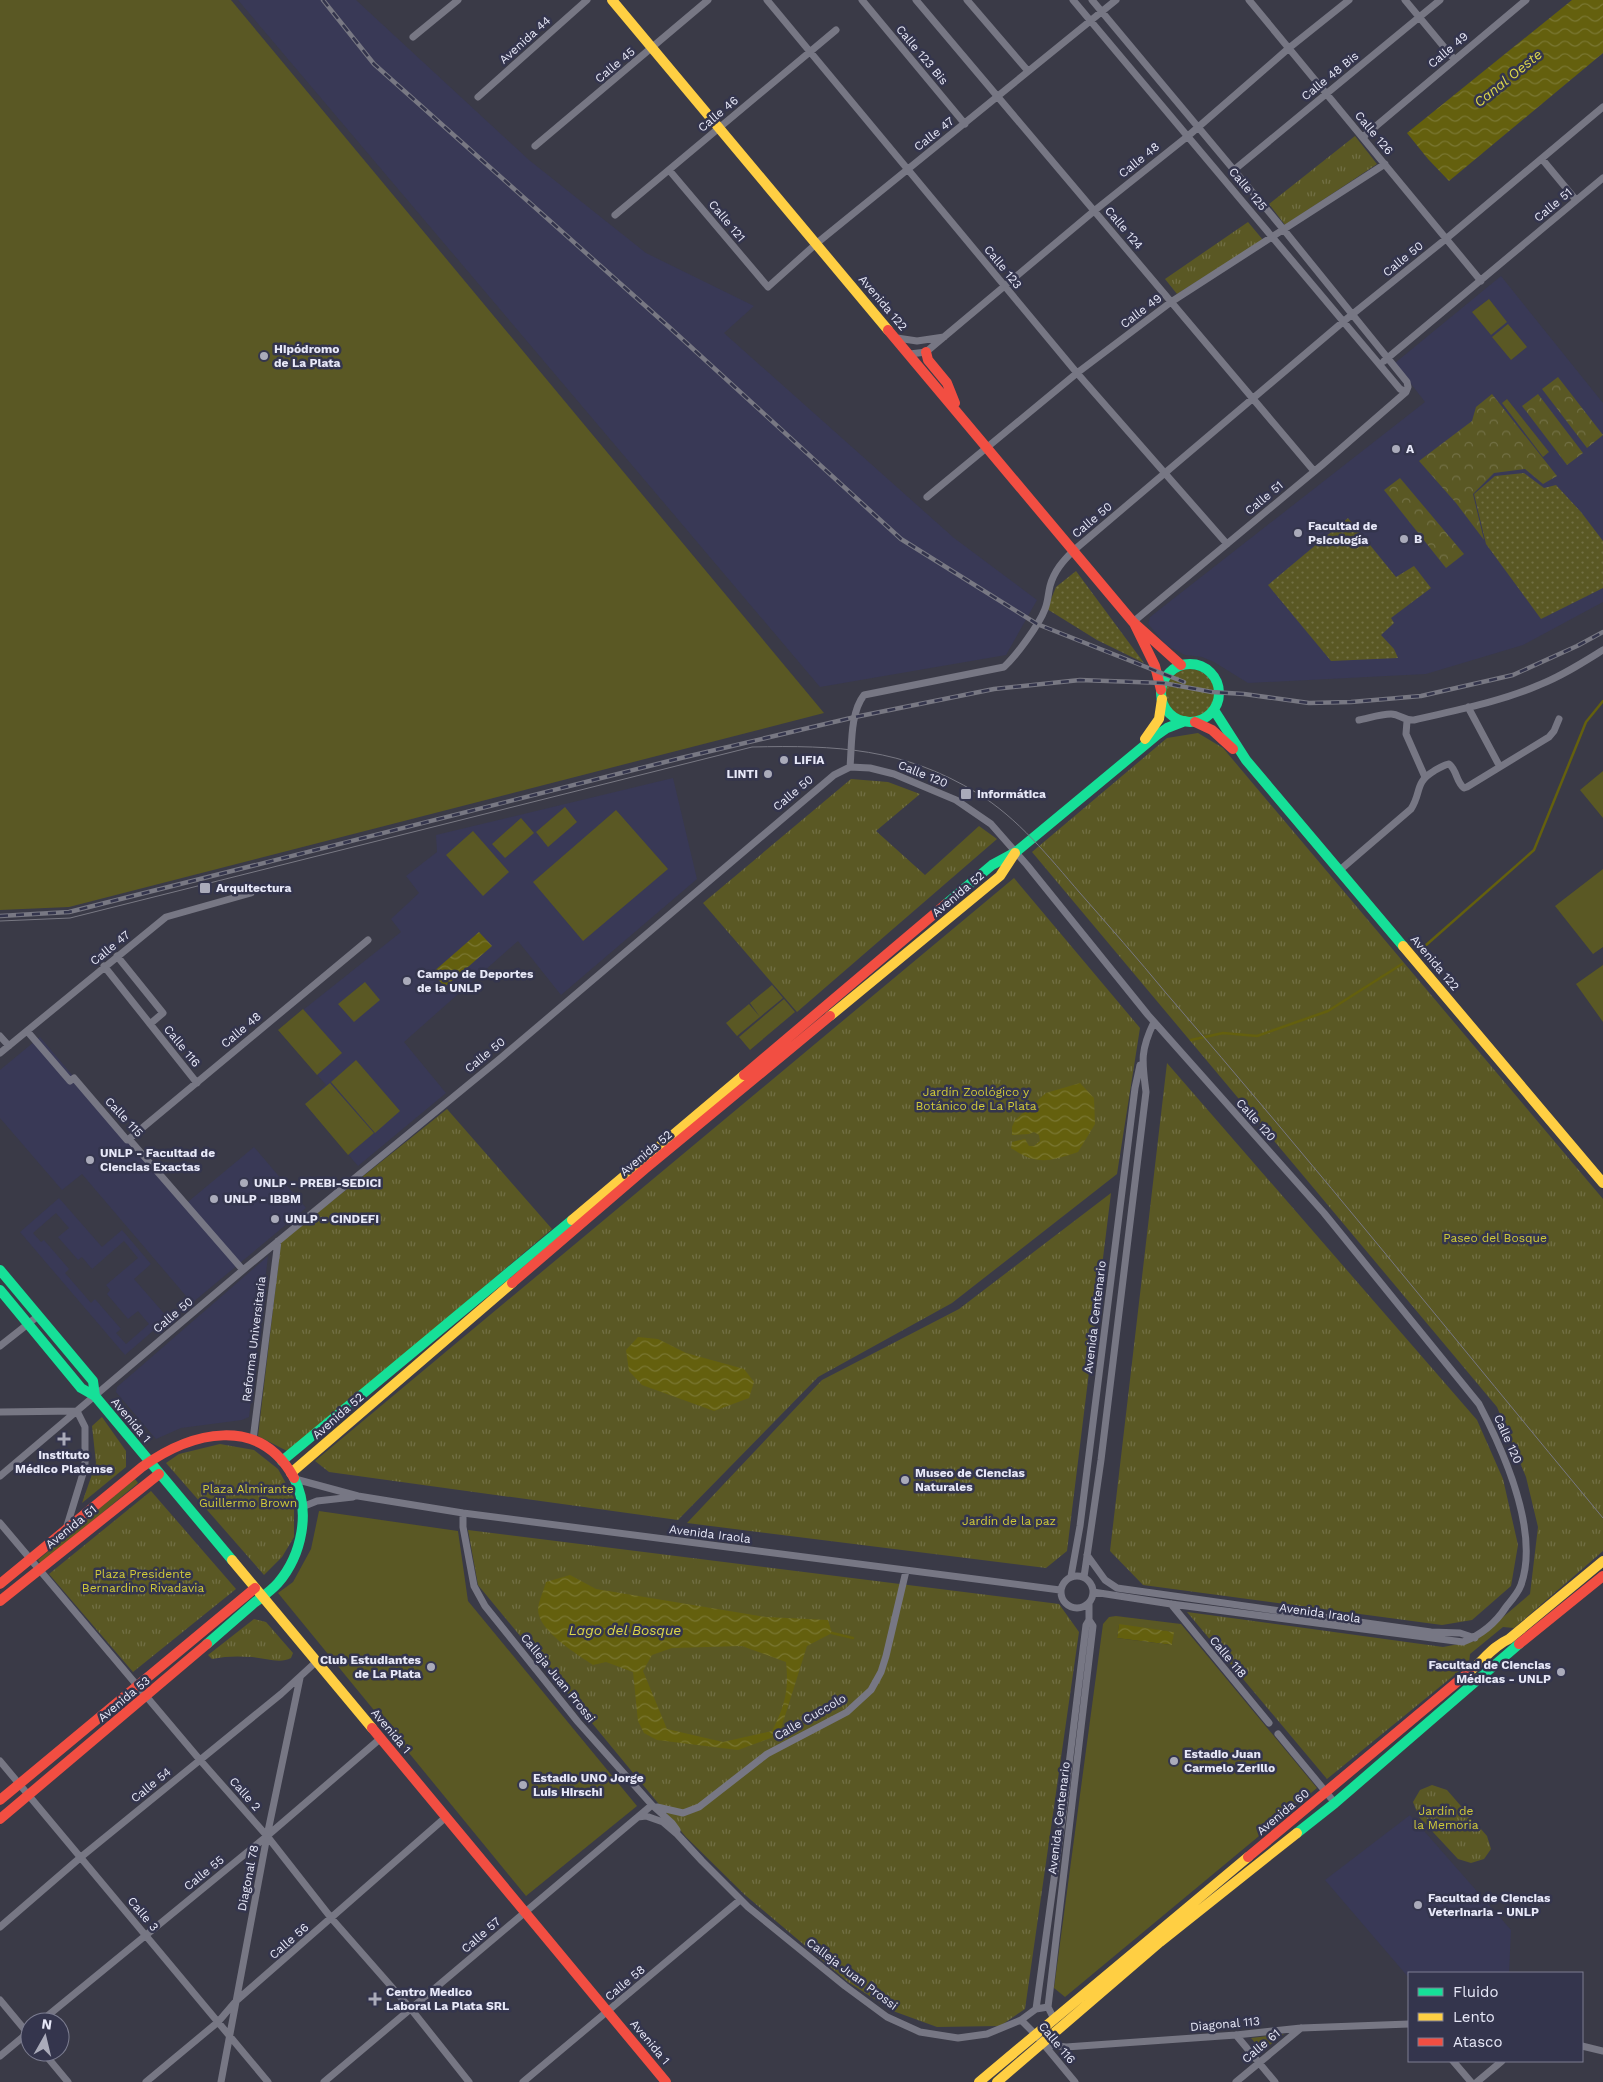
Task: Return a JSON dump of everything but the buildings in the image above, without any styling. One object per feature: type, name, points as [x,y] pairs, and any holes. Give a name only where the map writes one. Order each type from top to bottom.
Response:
[{"type":"main road","name":"Avenida 122","points":[[612,0],[989,447],[1133,622],[1181,665]]},
{"type":"main road","points":[[926,352],[928,360],[947,383],[959,412]]},
{"type":"main road","name":"Avenida 122","points":[[1133,622],[1155,666],[1162,695]]},
{"type":"main road","points":[[1192,664],[1203,667],[1212,674],[1219,689],[1219,698],[1214,710],[1202,719],[1190,721],[1175,717],[1166,710],[1162,695],[1167,676],[1172,670],[1181,665],[1192,664]]},
{"type":"main road","name":"Avenida 52","points":[[1135,751],[1159,719],[1162,695]]},
{"type":"main road","name":"Avenida 122","points":[[1214,710],[1246,760],[1603,1183]]},
{"type":"main road","name":"Avenida 122","points":[[1190,721],[1212,730],[1246,760]]},
{"type":"main road","name":"Avenida 52","points":[[282,1461],[661,1145],[992,865],[1016,852],[1135,751],[1167,728],[1190,721]]},
{"type":"main road","name":"Avenida 52","points":[[293,1476],[646,1168],[1000,876],[1016,852]]},
{"type":"main road","name":"Avenida 1","points":[[0,1270],[93,1381],[95,1396]]},
{"type":"main road","name":"Avenida 1","points":[[0,1290],[81,1388],[95,1396],[666,2082]]},
{"type":"main road","points":[[149,1462],[176,1446],[202,1437],[227,1436],[253,1440],[282,1461],[293,1476],[302,1507],[300,1544],[287,1572],[263,1597]]},
{"type":"main road","name":"Avenida 51","points":[[0,1584],[149,1462]]},
{"type":"main road","name":"Avenida 51","points":[[0,1602],[159,1474]]},
{"type":"main road","name":"Avenida 60","points":[[979,2082],[1486,1658],[1496,1645],[1509,1639],[1603,1561]]},
{"type":"main road","name":"Avenida 60","points":[[998,2082],[1160,1942],[1335,1803],[1505,1656],[1603,1576]]},
{"type":"main road","name":"Avenida 53","points":[[0,1800],[255,1588]]},
{"type":"main road","name":"Avenida 53","points":[[0,1819],[263,1597]]},
{"type":"street","points":[[413,37],[458,0]]},
{"type":"street","name":"Avenida 44","points":[[478,97],[587,0]]},
{"type":"street","name":"Calle 45","points":[[535,146],[708,0]]},
{"type":"street","name":"Calle 123","points":[[767,0],[1076,373],[1227,544]]},
{"type":"street","name":"Calle 123 Bis","points":[[862,0],[965,124]]},
{"type":"street","name":"Calle 124","points":[[916,0],[1314,471]]},
{"type":"street","points":[[967,0],[1028,70]]},
{"type":"street","name":"Calle 125","points":[[1074,0],[1400,389],[1407,391],[1407,382],[1284,230],[1092,0]]},
{"type":"street","name":"Calle 47","points":[[768,287],[817,243],[1116,0]]},
{"type":"street","name":"Calle 126","points":[[1249,0],[1481,281]]},
{"type":"street","name":"Calle 48","points":[[926,352],[1003,286],[1188,136],[1197,126],[1289,48],[1349,0]]},
{"type":"street","points":[[1405,0],[1454,59]]},
{"type":"street","name":"Calle 48 Bis","points":[[1234,170],[1440,0]]},
{"type":"street","name":"Calle 49","points":[[1363,137],[1526,0]]},
{"type":"street","name":"Calle 46","points":[[615,215],[836,30]]},
{"type":"street","name":"Calle 50","points":[[0,1476],[243,1270],[502,1057],[834,774],[850,767],[855,717],[858,703],[864,695],[1004,667],[1013,659],[1037,624],[1045,610],[1050,584],[1057,568],[1073,550],[1253,400],[1352,314],[1447,238],[1603,108]]},
{"type":"street","points":[[1542,159],[1576,200]]},
{"type":"street","name":"Calle 49","points":[[927,497],[1076,373],[1171,302],[1385,164]]},
{"type":"street","name":"Calle 121","points":[[669,170],[768,287]]},
{"type":"street","name":"Calle 51","points":[[1380,364],[1603,178]]},
{"type":"street","points":[[896,338],[917,341],[944,337]]},
{"type":"street","points":[[909,354],[926,352]]},
{"type":"street","name":"Calle 51","points":[[1133,622],[1407,391]]},
{"type":"street","points":[[1359,720],[1391,714],[1407,721],[1468,707],[1538,686],[1562,675],[1603,650]]},
{"type":"street","points":[[1468,707],[1500,767]]},
{"type":"street","points":[[1340,870],[1411,809],[1415,802],[1420,782],[1424,777],[1449,764],[1452,766],[1460,785],[1464,788],[1549,737],[1559,719]]},
{"type":"street","points":[[1407,721],[1406,734],[1424,777]]},
{"type":"street","name":"Calle 120","points":[[850,767],[870,768],[894,774],[956,800],[990,824],[1016,852],[1154,1022],[1324,1213],[1479,1404],[1495,1434],[1511,1473],[1520,1504],[1525,1535],[1525,1562],[1521,1586],[1497,1621],[1475,1638]]},
{"type":"street","name":"Calle 47","points":[[0,1053],[116,956],[166,917],[251,893]]},
{"type":"street","name":"Calle 48","points":[[129,1139],[368,940]]},
{"type":"street","name":"Calle 116","points":[[116,956],[163,1013],[150,1024]]},
{"type":"street","name":"Calle 116","points":[[104,966],[197,1082]]},
{"type":"street","name":"Avenida Centenario","points":[[1071,1576],[1080,1526],[1134,1088],[1144,1047],[1154,1022]]},
{"type":"street","name":"Calle 115","points":[[28,1031],[70,1081],[74,1078],[127,1140],[129,1139],[243,1270]]},
{"type":"street","points":[[0,1036],[8,1046]]},
{"type":"street","points":[[1084,1577],[1103,1450],[1146,1092],[1142,1060]]},
{"type":"street","name":"Reforma Universitaria","points":[[253,1440],[278,1241]]},
{"type":"street","points":[[0,1346],[38,1316]]},
{"type":"street","points":[[0,1412],[77,1411],[85,1427],[85,1466],[66,1530]]},
{"type":"street","name":"Avenida Iraola","points":[[293,1476],[358,1496],[463,1513],[1060,1590]]},
{"type":"street","name":"Avenida Iraola","points":[[302,1507],[317,1501],[358,1496]]},
{"type":"street","name":"Calleja Juan Prossi","points":[[463,1513],[463,1527],[474,1586],[485,1606],[578,1722],[652,1805],[672,1823],[678,1834]]},
{"type":"street","name":"Calle 2","points":[[0,1522],[200,1760],[267,1836],[332,1919],[411,2009],[469,2082]]},
{"type":"street","points":[[1087,1555],[1105,1580],[1117,1588],[1431,1632],[1460,1633],[1475,1638]]},
{"type":"street","name":"Calle Cuccolo","points":[[652,1805],[683,1813],[699,1807],[767,1754],[847,1712],[871,1690],[881,1672],[886,1656],[906,1570]]},
{"type":"street","points":[[1071,1576],[1084,1577],[1092,1586],[1094,1592],[1089,1603],[1080,1608],[1070,1607],[1063,1600],[1060,1590],[1064,1582],[1071,1576]]},
{"type":"street","name":"Avenida Iraola","points":[[1094,1592],[1438,1640],[1463,1642],[1475,1638]]},
{"type":"street","name":"Avenida Centenario","points":[[1036,2009],[1063,1814],[1086,1625],[1089,1620],[1089,1603]]},
{"type":"street","name":"Calle 118","points":[[1171,1604],[1269,1723]]},
{"type":"street","name":"Avenida Centenario","points":[[1048,2007],[1093,1626],[1089,1620]]},
{"type":"street","name":"Calle 54","points":[[0,1927],[81,1857],[300,1678],[316,1661]]},
{"type":"street","name":"Diagonal 78","points":[[221,2082],[267,1836],[300,1678]]},
{"type":"street","points":[[1278,1734],[1335,1803]]},
{"type":"street","name":"Calle 55","points":[[52,2012],[267,1836],[381,1738]]},
{"type":"street","name":"Calle 3","points":[[0,1761],[268,2082]]},
{"type":"street","name":"Calle 57","points":[[324,2082],[652,1805]]},
{"type":"street","name":"Calle 56","points":[[146,2082],[218,2022],[236,2001],[332,1919],[446,1817]]},
{"type":"street","name":"Calleja Juan Prossi","points":[[638,1817],[654,1818],[663,1822],[678,1834],[740,1900],[845,1986],[887,2017],[920,2032],[958,2038],[987,2034],[1021,2020],[1036,2009],[1048,2007]]},
{"type":"street","name":"Calle 58","points":[[523,2082],[740,1900]]},
{"type":"street","points":[[0,2000],[20,2023]]},
{"type":"street","points":[[1048,2007],[1054,2018]]},
{"type":"street","name":"Calle 116","points":[[1021,2020],[1075,2082]]},
{"type":"street","name":"Diagonal 113","points":[[1043,2044],[1066,2047],[1236,2035],[1301,2028],[1408,2024]]},
{"type":"street","name":"Calle 61","points":[[1236,2082],[1301,2028]]},
{"type":"street","points":[[1236,2035],[1275,2082]]},
{"type":"street","points":[[0,2056],[20,2040]]},
{"type":"street","points":[[1583,2046],[1603,2051]]},
{"type":"street","points":[[51,2062],[68,2082]]},
{"type":"street","points":[[1454,2062],[1471,2082]]},
{"type":"street","points":[[1477,2082],[1501,2062]]},
{"type":"shaded area","points":[[238,0],[356,0],[529,160],[646,253],[754,306],[724,333],[954,538],[1037,600],[1006,655],[820,687]]},
{"type":"shaded area","points":[[1501,276],[1603,403],[1603,602],[1523,645],[1426,674],[1248,683],[1214,662],[1202,657],[1185,655],[1166,645],[1148,624],[1150,617],[1425,402],[1395,363]]},
{"type":"shaded area","name":"Campo de Deportes de la UNLP","points":[[673,778],[697,879],[561,995],[518,941],[404,1042],[446,1093],[358,1166],[305,1104],[326,1085],[278,1030],[401,932],[391,919],[419,893],[406,876],[437,852],[436,835]]},
{"type":"shaded area","name":"UNLP - Facultad de Ciencias Exactas","points":[[40,1037],[183,1206],[254,1147],[306,1208],[192,1303],[82,1174],[62,1190],[0,1118],[0,1070]]},
{"type":"shaded area","points":[[59,1198],[102,1247],[122,1230],[151,1264],[134,1279],[168,1318],[125,1355],[20,1232]],"holes":[[[56,1213],[69,1228],[58,1237],[78,1260],[82,1257],[92,1269],[124,1241],[138,1258],[106,1285],[110,1290],[107,1294],[128,1319],[138,1311],[149,1324],[126,1344],[116,1333],[121,1329],[95,1299],[91,1303],[65,1273],[69,1269],[44,1240],[41,1242],[33,1233]]]},
{"type":"shaded area","points":[[268,1256],[249,1417],[242,1420],[181,1428],[156,1439],[116,1392],[117,1387]]},
{"type":"shaded area","name":"Facultad de Ciencias Veterinaria - UNLP","points":[[1410,1815],[1511,1930],[1509,1972],[1408,1972],[1408,1977],[1325,1880]]},
{"type":"green space","name":"Hipódromo de La Plata","points":[[0,0],[231,0],[824,713],[69,907],[0,910]]},
{"type":"green space","points":[[1355,136],[1377,164],[1285,225],[1269,204]]},
{"type":"green space","points":[[1248,222],[1263,240],[1177,294],[1165,279]]},
{"type":"green space","points":[[1489,299],[1507,322],[1491,335],[1472,312]]},
{"type":"green space","points":[[1508,324],[1527,347],[1511,360],[1492,337]]},
{"type":"green space","points":[[1558,377],[1603,435],[1587,448],[1542,389]]},
{"type":"green space","points":[[1492,394],[1557,476],[1543,484],[1525,469],[1494,473],[1473,494],[1484,540],[1456,503],[1419,461],[1472,421],[1476,407]]},
{"type":"green space","points":[[1538,394],[1583,453],[1567,465],[1522,406]]},
{"type":"green space","points":[[1507,399],[1549,452],[1543,457],[1502,403]]},
{"type":"green space","points":[[1524,473],[1544,488],[1556,485],[1581,512],[1603,541],[1603,588],[1541,619],[1486,544],[1474,494],[1495,476]]},
{"type":"green space","points":[[1400,478],[1464,554],[1446,568],[1384,490]]},
{"type":"green space","points":[[1348,518],[1396,577],[1414,566],[1431,588],[1391,618],[1394,623],[1381,635],[1394,649],[1398,658],[1331,661],[1268,585]]},
{"type":"green space","points":[[1076,571],[1144,663],[1097,640],[1047,609],[1056,587]]},
{"type":"green space","points":[[1190,669],[1199,671],[1210,680],[1215,694],[1213,703],[1204,714],[1190,719],[1181,717],[1170,708],[1165,694],[1167,685],[1176,674]]},
{"type":"green space","name":"Paseo del Bosque","points":[[1198,733],[1223,748],[1603,1199],[1603,1551],[1514,1628],[1503,1627],[1470,1654],[1469,1663],[1327,1779],[1187,1612],[1443,1647],[1475,1641],[1530,1594],[1538,1527],[1526,1477],[1497,1407],[1032,852],[1167,738]]},
{"type":"green space","points":[[1603,771],[1603,818],[1580,790]]},
{"type":"green space","points":[[851,779],[888,782],[920,794],[876,831],[925,875],[979,826],[997,839],[797,1012],[703,903]]},
{"type":"green space","points":[[565,807],[577,822],[548,847],[536,832]]},
{"type":"green space","points":[[616,810],[668,869],[583,941],[533,882]]},
{"type":"green space","points":[[521,818],[534,833],[505,858],[492,844]]},
{"type":"green space","points":[[473,831],[509,872],[483,896],[446,855]]},
{"type":"green space","points":[[1603,869],[1603,947],[1593,954],[1555,906]]},
{"type":"green space","name":"Jardín Zoológico y Botánico de La Plata","points":[[1014,878],[1140,1028],[1117,1174],[952,1303],[818,1377],[678,1520],[329,1472],[315,1461]]},
{"type":"green space","points":[[1603,965],[1603,1022],[1576,984]]},
{"type":"green space","points":[[365,982],[380,1000],[354,1022],[338,1004]]},
{"type":"green space","points":[[772,985],[783,998],[760,1017],[750,1003]]},
{"type":"green space","points":[[784,999],[795,1012],[750,1050],[739,1037]]},
{"type":"green space","points":[[749,1004],[760,1017],[737,1036],[726,1023]]},
{"type":"green space","points":[[303,1009],[342,1053],[317,1075],[278,1030]]},
{"type":"green space","points":[[356,1060],[400,1111],[375,1133],[331,1082]]},
{"type":"green space","points":[[1167,1063],[1477,1420],[1503,1479],[1518,1545],[1511,1586],[1472,1620],[1442,1625],[1143,1585],[1110,1551]]},
{"type":"green space","points":[[330,1083],[374,1133],[348,1155],[305,1104]]},
{"type":"green space","points":[[447,1109],[552,1229],[289,1452],[258,1436],[281,1242]]},
{"type":"green space","name":"Jardín de la paz","points":[[1111,1193],[1067,1551],[1046,1568],[687,1523],[822,1380],[959,1309]]},
{"type":"green space","points":[[102,1417],[126,1451],[126,1467],[82,1503],[96,1463],[92,1426]]},
{"type":"green space","name":"Plaza Almirante Guillermo Brown","points":[[220,1444],[254,1450],[278,1469],[294,1498],[294,1537],[282,1557],[264,1575],[166,1463],[179,1454]]},
{"type":"green space","points":[[135,1479],[138,1483],[41,1564],[38,1560]]},
{"type":"green space","name":"Plaza Presidente Bernardino Rivadavia","points":[[151,1491],[236,1589],[133,1672],[49,1574]]},
{"type":"green space","name":"Club Estudiantes de La Plata","points":[[319,1511],[458,1531],[468,1601],[637,1806],[526,1896],[278,1593],[293,1582],[311,1549]]},
{"type":"green space","points":[[468,1530],[1059,1604],[1079,1632],[1025,2009],[1000,2026],[937,2027],[893,2011],[848,1982],[745,1895],[686,1837],[478,1585]]},
{"type":"green space","points":[[1116,1616],[1181,1624],[1317,1788],[1065,1997],[1054,1988],[1103,1624],[1109,1617]],"holes":[[[1119,1625],[1173,1632],[1172,1645],[1117,1638]]]},
{"type":"green space","points":[[254,1619],[266,1622],[293,1653],[291,1658],[277,1661],[242,1656],[212,1659],[208,1655]]},
{"type":"green space","name":"Jardín de la Memoria","points":[[1432,1785],[1447,1790],[1487,1836],[1491,1849],[1484,1859],[1471,1863],[1458,1859],[1419,1817],[1413,1802],[1420,1790]]},
{"type":"green space","points":[[1284,2034],[1262,2051],[1251,2038]]},
{"type":"water","name":"Canal Oeste","points":[[1572,0],[1603,0],[1603,53],[1449,181],[1407,133]]},
{"type":"water","points":[[479,932],[492,946],[445,987],[432,973]]},
{"type":"water","points":[[1080,1083],[1094,1098],[1095,1124],[1078,1152],[1060,1158],[1037,1160],[1020,1154],[1011,1148],[1012,1142],[1025,1139],[1029,1146],[1034,1146],[1040,1141],[1039,1135],[1034,1132],[1012,1135],[1012,1127],[1015,1120],[1046,1093]]},
{"type":"water","points":[[638,1337],[658,1339],[686,1353],[744,1369],[754,1382],[749,1398],[714,1411],[642,1385],[629,1371],[626,1350]]},
{"type":"water","name":"Lago del Bosque","points":[[570,1575],[596,1589],[766,1617],[828,1620],[832,1633],[807,1646],[779,1735],[738,1750],[657,1740],[644,1733],[638,1721],[633,1672],[606,1662],[593,1665],[560,1641],[544,1625],[538,1609],[546,1582]],"holes":[[[742,1646],[786,1662],[787,1681],[785,1698],[772,1731],[723,1742],[667,1729],[643,1671],[652,1655],[672,1648]]]},
{"type":"water","points":[[1119,1624],[1174,1632],[1172,1645],[1117,1638]]},
{"type":"waterway","points":[[1425,946],[1534,850],[1586,722],[1603,701]]},
{"type":"waterway","points":[[1191,1040],[1223,1033],[1257,1036],[1328,1011],[1402,964]]},
{"type":"waterway","points":[[832,1633],[853,1638]]},
{"type":"tram line","points":[[0,921],[70,918],[752,747],[812,747],[869,752],[923,767],[950,778],[992,803],[1045,852],[1277,1123],[1603,1518]]},
{"type":"railway","points":[[323,0],[374,64],[669,327],[901,539],[1037,624],[1184,682]]},
{"type":"railway","points":[[0,916],[69,912],[681,758],[855,717],[994,689],[1080,680],[1163,683],[1212,692],[1244,694],[1309,703],[1351,702],[1421,696],[1513,675],[1603,632]]},
{"type":"traffic: fast","points":[[1190,664],[1201,666],[1214,677],[1219,693],[1217,704],[1206,717],[1190,722],[1179,720],[1166,709],[1161,693],[1163,682],[1174,669],[1190,664]]},
{"type":"traffic: fast","points":[[1214,710],[1246,760],[1403,946]]},
{"type":"traffic: fast","points":[[946,904],[992,865],[1016,852],[1157,735],[1167,728],[1185,721]]},
{"type":"traffic: fast","points":[[282,1461],[572,1220]]},
{"type":"traffic: fast","points":[[0,1270],[93,1381],[95,1396]]},
{"type":"traffic: fast","points":[[0,1290],[81,1388],[95,1396],[232,1560]]},
{"type":"traffic: fast","points":[[207,1644],[275,1586],[293,1559],[298,1546],[303,1518],[302,1504],[294,1478]]},
{"type":"traffic: fast","points":[[1297,1833],[1335,1803],[1519,1644]]},
{"type":"traffic: slow","points":[[612,0],[888,330]]},
{"type":"traffic: slow","points":[[1145,739],[1159,719],[1162,699]]},
{"type":"traffic: slow","points":[[830,1016],[1000,876],[1015,853]]},
{"type":"traffic: slow","points":[[1403,946],[1603,1183]]},
{"type":"traffic: slow","points":[[572,1220],[744,1075]]},
{"type":"traffic: slow","points":[[291,1473],[512,1283]]},
{"type":"traffic: slow","points":[[232,1560],[372,1728]]},
{"type":"traffic: slow","points":[[1469,1672],[1493,1650],[1509,1639],[1603,1561]]},
{"type":"traffic: slow","points":[[997,2082],[1160,1942],[1297,1833]]},
{"type":"traffic: slow","points":[[979,2082],[1248,1857]]},
{"type":"traffic: jam","points":[[888,330],[1133,622],[1181,665]]},
{"type":"traffic: jam","points":[[926,352],[928,360],[947,383],[955,403]]},
{"type":"traffic: jam","points":[[1134,623],[1155,666],[1161,690]]},
{"type":"traffic: jam","points":[[1195,722],[1212,730],[1233,749]]},
{"type":"traffic: jam","points":[[744,1075],[946,904]]},
{"type":"traffic: jam","points":[[512,1283],[646,1168],[830,1016]]},
{"type":"traffic: jam","points":[[0,1584],[142,1467],[182,1445],[202,1438],[223,1435],[243,1437],[262,1444],[279,1458],[294,1478]]},
{"type":"traffic: jam","points":[[0,1601],[159,1474]]},
{"type":"traffic: jam","points":[[1519,1644],[1603,1576]]},
{"type":"traffic: jam","points":[[0,1800],[255,1588]]},
{"type":"traffic: jam","points":[[0,1819],[207,1644]]},
{"type":"traffic: jam","points":[[1248,1857],[1469,1672]]},
{"type":"traffic: jam","points":[[372,1728],[666,2082]]},
{"type":"place","name":"Hipódromo de La Plata","points":[[264,356]]},
{"type":"place","name":"A","points":[[1396,449]]},
{"type":"place","name":"Facultad de Psicología","points":[[1298,533]]},
{"type":"place","name":"B","points":[[1404,539]]},
{"type":"place","name":"LIFIA","points":[[784,760]]},
{"type":"place","name":"LINTI","points":[[768,774]]},
{"type":"place","name":"Informática","points":[[966,794]]},
{"type":"place","name":"Arquitectura","points":[[205,888]]},
{"type":"place","name":"Campo de Deportes de la UNLP","points":[[407,981]]},
{"type":"place","name":"UNLP - Facultad de Ciencias Exactas","points":[[90,1160]]},
{"type":"place","name":"UNLP - PREBI-SEDICI","points":[[244,1183]]},
{"type":"place","name":"UNLP - IBBM","points":[[214,1199]]},
{"type":"place","name":"UNLP - CINDEFI","points":[[275,1219]]},
{"type":"place","name":"Instituto Médico Platense","points":[[64,1439]]},
{"type":"place","name":"Museo de Ciencias Naturales","points":[[905,1480]]},
{"type":"place","name":"Club Estudiantes de La Plata","points":[[431,1667]]},
{"type":"place","name":"Facultad de Ciencias Médicas - UNLP","points":[[1561,1672]]},
{"type":"place","name":"Estadio Juan Carmelo Zerillo","points":[[1174,1761]]},
{"type":"place","name":"Estadio UNO Jorge Luis Hirschi","points":[[523,1785]]},
{"type":"place","name":"Facultad de Ciencias Veterinaria - UNLP","points":[[1418,1905]]},
{"type":"place","name":"Centro Medico Laboral La Plata SRL","points":[[375,1999]]}]
